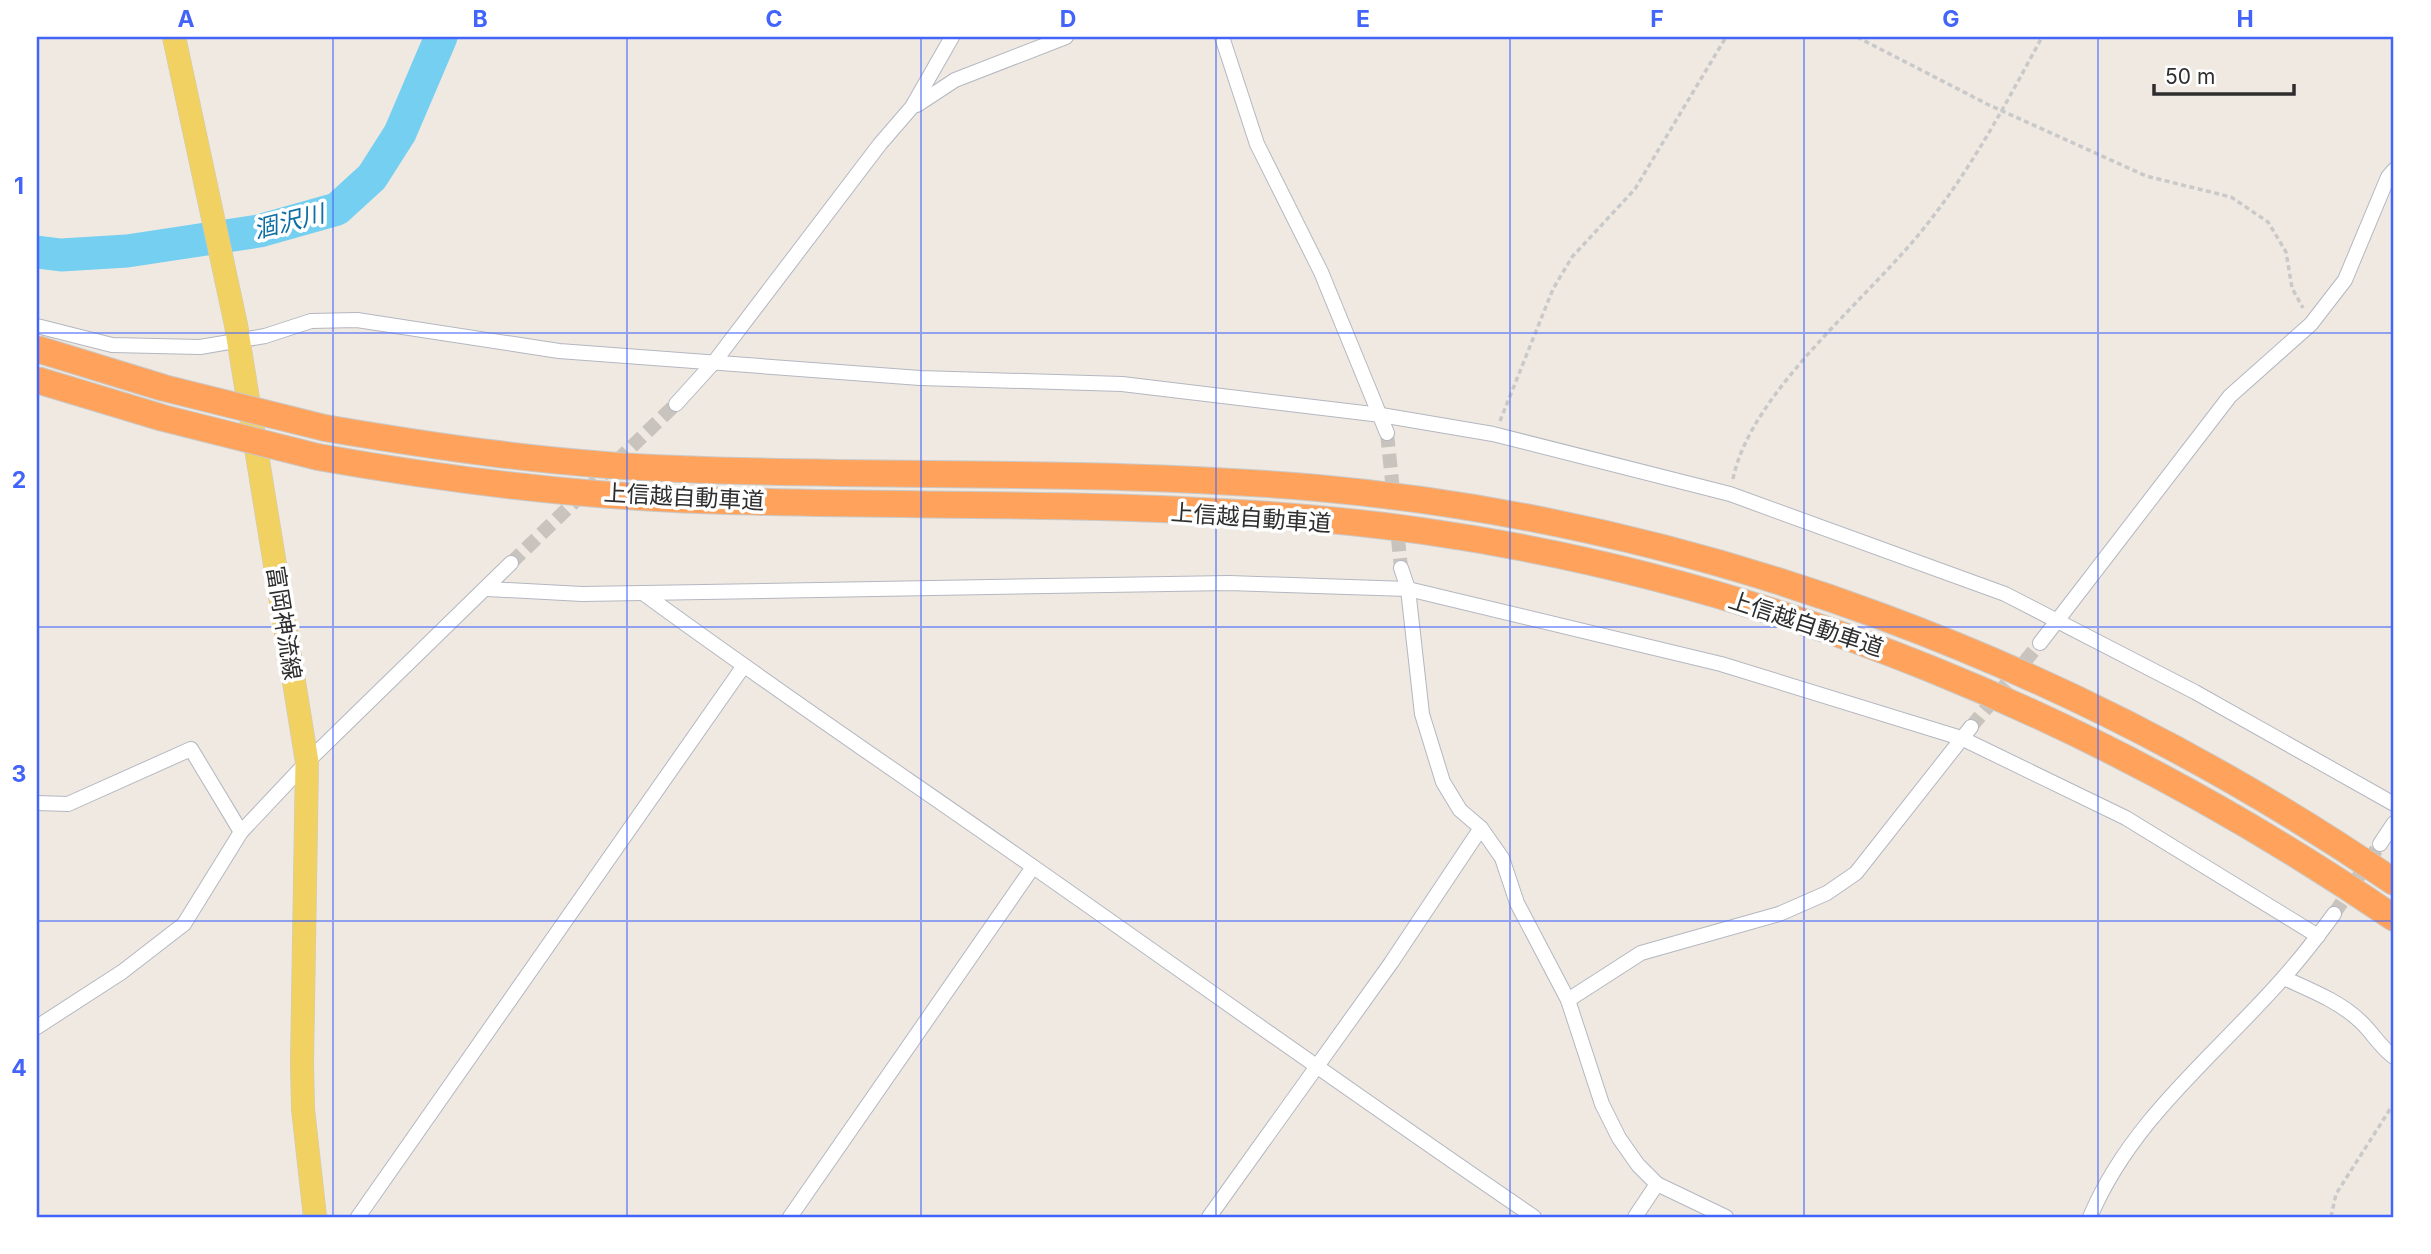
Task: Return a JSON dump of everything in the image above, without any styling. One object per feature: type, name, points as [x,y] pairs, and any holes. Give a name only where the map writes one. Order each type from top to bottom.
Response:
[{"type":"highway","name":"上信越自動車道","points":[[37,349],[164,388],[325,428],[496,454],[676,469],[1119,478],[1319,488],[1513,514],[1605,534],[1787,583],[1964,648],[2046,683],[2204,762],[2293,815],[2394,882]]},
{"type":"highway","name":"上信越自動車道","points":[[37,380],[163,418],[318,457],[497,485],[713,500],[1122,510],[1328,522],[1420,531],[1607,566],[1714,594],[1873,645],[2047,718],[2194,793],[2334,877],[2394,918]]},
{"type":"main road","name":"富岡神流線","points":[[174,37],[237,333],[307,762],[302,1074],[315,1217]]},
{"type":"street","points":[[676,404],[715,361],[880,144],[912,107],[952,37]]},
{"type":"street","points":[[912,107],[955,80],[1066,37]]},
{"type":"street","points":[[1222,37],[1257,144],[1321,272],[1387,433]]},
{"type":"street","points":[[2040,643],[2230,396],[2311,324],[2345,280],[2388,177],[2394,170]]},
{"type":"street","points":[[37,326],[124,346],[200,346],[237,333],[265,336],[311,321],[357,320],[559,351],[920,378],[1122,384],[1381,415],[1493,434],[1730,495],[1993,589],[2059,620],[2394,804]]},
{"type":"street","points":[[37,1027],[122,972],[184,924],[242,832],[307,762],[487,589],[510,563]]},
{"type":"street","points":[[1401,568],[1408,589],[1422,714],[1443,782],[1460,810],[1481,828],[1502,859],[1517,903],[1568,1000],[1602,1104],[1619,1138],[1638,1165],[1657,1184],[1726,1217]]},
{"type":"street","points":[[487,589],[582,594],[1229,583],[1408,589],[1721,664],[1966,733],[2126,818],[2318,936]]},
{"type":"street","points":[[643,593],[743,667],[1033,867],[1314,1068],[1534,1217]]},
{"type":"street","points":[[358,1217],[743,667]]},
{"type":"street","points":[[1568,1000],[1611,969],[1641,953],[1779,914],[1827,892],[1856,873],[1966,733]]},
{"type":"street","points":[[37,803],[68,804],[191,749],[242,832]]},
{"type":"street","points":[[2380,844],[2394,823]]},
{"type":"street","points":[[1209,1217],[1391,964],[1481,828]]},
{"type":"street","points":[[790,1217],[1033,867]]},
{"type":"street","points":[[2090,1217],[2139,1131],[2207,1055],[2284,978],[2334,914]]},
{"type":"street","points":[[2284,978],[2334,1002],[2360,1021],[2394,1057]]},
{"type":"street","points":[[1635,1217],[1657,1184]]},
{"type":"path","points":[[1493,434],[1553,289],[1572,257],[1635,189],[1726,37]]},
{"type":"path","points":[[1857,37],[2002,110],[2146,176],[2231,197],[2268,222],[2286,252],[2292,288],[2311,324]]},
{"type":"path","points":[[1730,495],[1737,461],[1776,394],[1826,334],[1872,289],[1929,222],[2002,110],[2042,37]]},
{"type":"path","points":[[2331,1217],[2336,1194],[2394,1103]]},
{"type":"waterway","name":"涸沢川","points":[[37,252],[61,255],[127,251],[259,231],[337,209],[372,177],[400,133],[441,37]]},
{"type":"tunnel","points":[[511,563],[676,404]]},
{"type":"tunnel","points":[[1387,433],[1401,568]]},
{"type":"tunnel","points":[[1971,727],[2040,643]]},
{"type":"tunnel","points":[[2334,914],[2380,844]]}]
